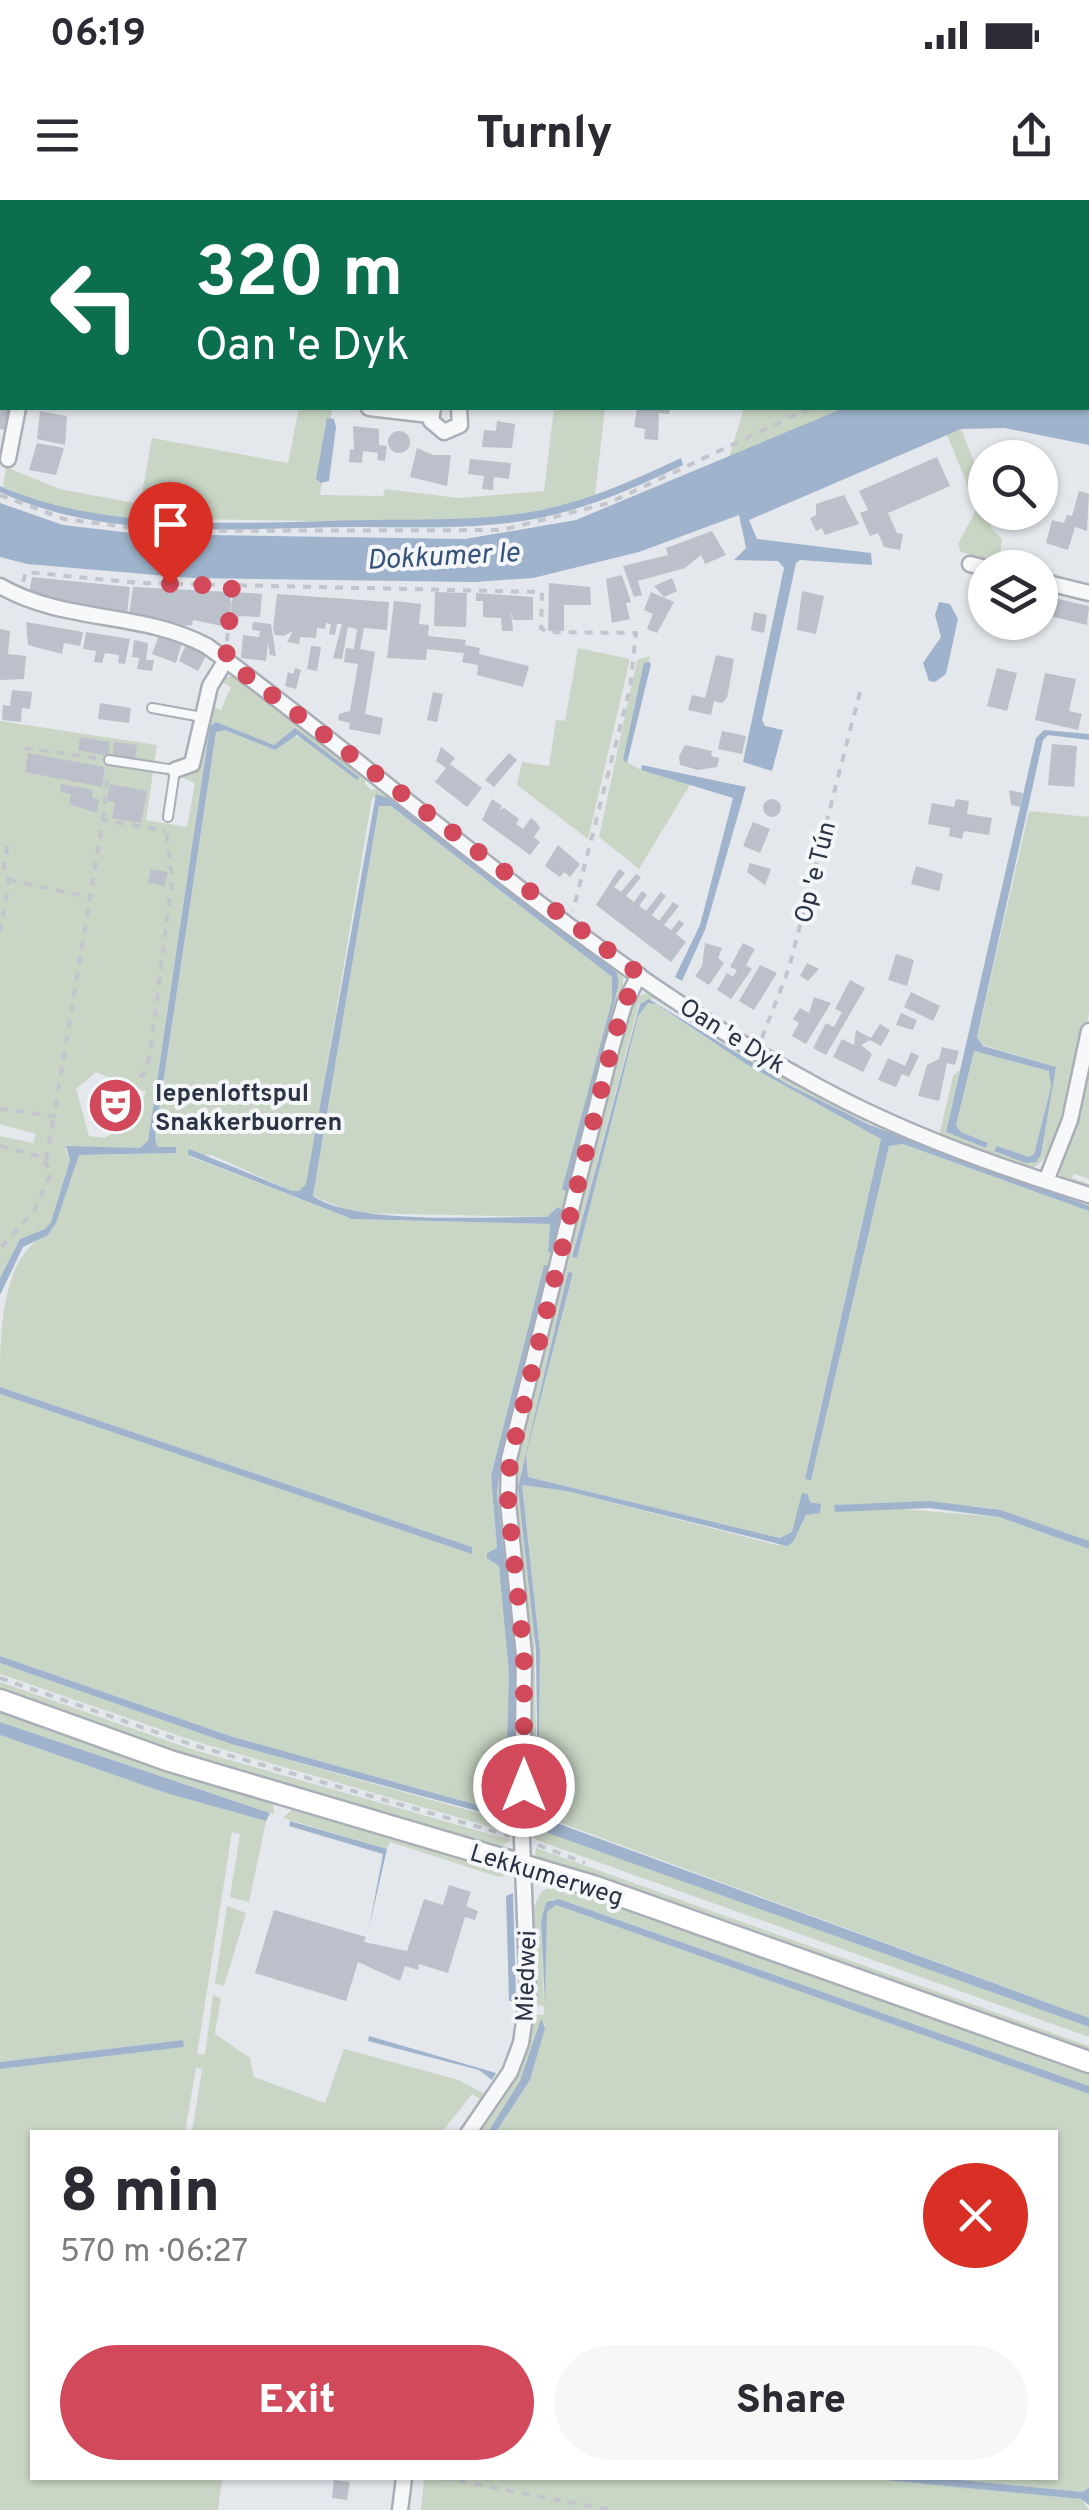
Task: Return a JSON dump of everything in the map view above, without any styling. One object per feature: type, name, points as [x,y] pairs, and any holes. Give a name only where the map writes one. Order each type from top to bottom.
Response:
[{"type":"main road","name":"Lekkumerweg","points":[[0,1700],[170,1761],[409,1835],[524,1864],[1089,2062]]},
{"type":"street","points":[[8,459],[18,410]]},
{"type":"street","points":[[432,411],[433,426],[450,432],[462,419],[460,410]]},
{"type":"street","points":[[1058,585],[1089,592]]},
{"type":"street","name":"Oan 'e Dyk","points":[[0,586],[50,608],[169,628],[226,660],[566,921],[757,1052],[876,1115],[1089,1195]]},
{"type":"street","points":[[175,770],[192,764],[210,686],[226,660]]},
{"type":"street","name":"Miedwei","points":[[471,2130],[510,2072],[525,2024],[524,1654],[508,1503],[510,1460],[612,1046],[624,1004],[639,974]]},
{"type":"street","points":[[1046,1182],[1070,1120],[1089,1031]]},
{"type":"street","points":[[400,2510],[404,2480]]},
{"type":"lane","points":[[152,708],[202,717]]},
{"type":"lane","points":[[110,760],[175,770],[168,817]]},
{"type":"path","points":[[0,495],[64,518],[160,530],[502,530],[610,502],[806,410]]},
{"type":"path","points":[[18,596],[26,572],[232,586],[542,592],[541,628],[547,632],[636,633],[630,688],[600,819],[581,894],[566,921]]},
{"type":"path","points":[[226,660],[232,586]]},
{"type":"path","name":"Op 'e Tún","points":[[757,1052],[790,968],[861,688]]},
{"type":"path","points":[[0,1248],[7,1236],[28,1219],[49,1187],[52,1173],[46,1160],[104,820],[110,760],[25,748]]},
{"type":"path","points":[[126,1086],[140,1080],[150,1056],[172,880],[168,817]]},
{"type":"path","points":[[104,820],[166,831]]},
{"type":"path","points":[[0,932],[9,880],[4,867],[8,842]]},
{"type":"path","points":[[9,880],[90,897]]},
{"type":"path","points":[[0,1110],[54,1116]]},
{"type":"path","points":[[0,1146],[46,1160]]},
{"type":"path","points":[[454,2480],[612,2510]]},
{"type":"green space","points":[[299,410],[332,410],[320,495],[383,496],[385,489],[458,498],[544,491],[554,410],[605,410],[595,495],[515,514],[426,521],[160,519],[59,508],[3,487],[6,467],[59,489],[140,504],[152,438],[288,463]]},
{"type":"green space","points":[[743,410],[839,410],[729,458]]},
{"type":"green space","points":[[961,429],[968,447],[968,486],[947,435]]},
{"type":"green space","points":[[968,525],[968,530],[993,530],[1002,539],[1001,550],[968,550],[968,554],[961,552],[958,544]]},
{"type":"green space","points":[[578,648],[630,659],[588,839],[517,785],[522,762],[549,766],[556,720],[565,721]]},
{"type":"green space","points":[[650,656],[623,760],[641,770],[691,783],[639,869],[599,837],[637,660]]},
{"type":"green space","points":[[234,674],[366,776],[365,784],[371,790],[382,788],[623,977],[623,992],[504,1462],[517,1635],[517,1796],[505,1796],[503,1804],[517,1812],[515,1834],[194,1741],[0,1674],[0,1663],[231,1744],[500,1819],[501,1812],[233,1737],[0,1656],[0,1394],[472,1553],[472,1547],[0,1387],[3,1322],[12,1278],[32,1245],[48,1234],[79,1155],[176,1153],[175,1147],[157,1147],[155,1137],[216,732],[225,730],[275,750],[292,736],[303,738],[295,728],[274,745],[216,722],[210,726],[148,1141],[140,1148],[65,1148],[70,1160],[51,1222],[45,1229],[20,1239],[0,1278],[0,1136],[33,1143],[36,1134],[0,1124],[0,721],[157,745],[146,820],[187,827],[195,783],[183,778],[198,765],[209,705],[221,710],[231,687],[220,681]],"holes":[[[372,798],[388,798],[617,973],[619,983],[568,1192],[612,1001],[612,977],[391,806],[379,806],[313,1196],[353,1213],[547,1217],[556,1214],[561,1218],[552,1253],[548,1251],[550,1224],[352,1219],[188,1156],[212,1155],[292,1191],[299,1192],[307,1184]],[[96,1072],[146,1092],[132,1120],[105,1138],[89,1136],[76,1089]],[[544,1265],[549,1267],[502,1452],[497,1493],[515,1651],[514,1790],[509,1650],[499,1566],[487,1557],[497,1548],[491,1476]]]},
{"type":"green space","points":[[1029,811],[1089,817],[1089,1011],[1062,1126],[1041,1162],[1028,1169],[939,1136],[953,1076],[960,1070],[946,1132],[986,1148],[988,1143],[961,1132],[956,1125],[974,1051],[1049,1071],[1051,1087],[1034,1154],[1029,1157],[997,1146],[1026,1163],[1041,1155],[1056,1067],[983,1045],[977,1038]]},
{"type":"green space","points":[[649,992],[811,1089],[1089,1200],[1089,1206],[1012,1180],[862,1121],[772,1075],[653,999],[639,1004],[572,1256],[577,1258],[638,1015],[644,1004],[652,1002],[746,1064],[881,1139],[805,1478],[811,1479],[889,1146],[903,1144],[1089,1211],[1089,1541],[1001,1510],[974,1506],[903,1509],[999,1517],[1089,1549],[1089,2018],[545,1817],[543,1830],[1089,2027],[1089,2037],[536,1840],[531,1834],[529,1652],[515,1511],[516,1461],[628,1012],[637,997]],"holes":[[[568,1272],[573,1274],[526,1455],[528,1477],[780,1538],[792,1532],[808,1494],[810,1502],[820,1504],[803,1519],[793,1542],[777,1545],[567,1491],[522,1485],[540,1651],[537,1798],[534,1619],[518,1487]]]},
{"type":"green space","points":[[1089,1051],[1089,1179],[1074,1174],[1072,1178],[1089,1184],[1089,1191],[1062,1181],[1060,1173]]},
{"type":"green space","points":[[0,1682],[191,1749],[511,1840],[499,1848],[188,1758],[0,1692]]},
{"type":"green space","points":[[0,1707],[273,1802],[274,1814],[0,1722]]},
{"type":"green space","points":[[0,1735],[166,1793],[266,1821],[249,1902],[230,1897],[240,1834],[232,1832],[197,2054],[205,2054],[213,1995],[221,1998],[215,2034],[250,2058],[254,2077],[325,2103],[344,2049],[459,2080],[486,2095],[466,2130],[458,2130],[480,2099],[472,2094],[444,2130],[192,2130],[202,2069],[196,2068],[185,2130],[30,2130],[30,2480],[222,2480],[218,2510],[0,2510],[0,2069],[183,2047],[183,2040],[0,2062]]},
{"type":"green space","points":[[294,1807],[507,1868],[511,1874],[499,1877],[390,1842],[387,1849],[283,1818]]},
{"type":"green space","points":[[536,1848],[1089,2046],[1089,2054],[543,1861],[535,1855]]},
{"type":"green space","points":[[563,1884],[1089,2071],[1089,2086],[571,1903],[552,1899],[541,1921],[544,2004],[547,1911],[556,1905],[1089,2094],[1089,2488],[1082,2492],[960,2480],[1058,2480],[1058,2130],[497,2130],[530,2080],[546,2021],[520,2082],[489,2130],[476,2130],[531,2014],[544,2015],[544,2006],[532,2005],[531,1913],[542,1891]]},
{"type":"green space","points":[[227,1906],[246,1913],[224,1986],[215,1983]]},
{"type":"green space","points":[[424,2480],[886,2480],[1082,2499],[1089,2510],[421,2510]]},
{"type":"water","name":"Dokkumer Ie","points":[[839,410],[1089,410],[1089,445],[1005,428],[961,429],[749,520],[757,539],[871,553],[872,565],[800,560],[796,563],[762,720],[765,726],[783,730],[772,771],[743,762],[784,568],[778,561],[734,560],[746,548],[739,515],[639,552],[533,578],[475,582],[191,578],[27,564],[0,557],[0,503],[63,525],[140,534],[465,539],[576,520]]},
{"type":"water","points":[[327,418],[334,419],[336,427],[329,481],[321,483],[316,479]]},
{"type":"water","points":[[681,458],[683,465],[592,504],[512,523],[466,526],[173,529],[84,519],[0,492],[0,486],[87,512],[182,522],[470,518],[530,512],[569,503]]},
{"type":"water","points":[[939,602],[950,604],[958,619],[946,674],[935,682],[929,681],[923,663],[941,637],[935,615]]},
{"type":"water","points":[[649,662],[627,763],[623,760],[644,663]]},
{"type":"water","points":[[216,722],[274,745],[295,728],[359,777],[357,780],[297,735],[275,750],[225,730],[216,732],[155,1137],[157,1147],[176,1147],[176,1153],[79,1155],[56,1223],[48,1235],[23,1247],[0,1295],[0,1278],[20,1239],[45,1229],[51,1222],[70,1160],[66,1146],[140,1148],[148,1141],[210,726]]},
{"type":"water","points":[[1044,730],[1089,734],[1089,740],[1048,735],[1043,740],[977,1037],[983,1046],[1056,1067],[1041,1155],[1036,1162],[1026,1163],[994,1151],[997,1146],[1029,1157],[1034,1154],[1051,1087],[1049,1071],[974,1051],[956,1125],[961,1132],[988,1143],[986,1148],[946,1132],[1036,738]]},
{"type":"water","points":[[642,765],[746,787],[705,930],[682,981],[675,977],[700,925],[733,798],[641,770]]},
{"type":"water","points":[[376,794],[388,798],[596,954],[617,973],[619,983],[568,1193],[562,1189],[612,1001],[612,977],[391,806],[379,806],[313,1196],[360,1212],[391,1216],[547,1217],[558,1207],[562,1210],[553,1253],[548,1252],[550,1224],[352,1219],[188,1155],[189,1149],[292,1191],[299,1191],[306,1184]]},
{"type":"water","points":[[649,999],[789,1085],[870,1125],[1089,1206],[1089,1211],[903,1144],[889,1146],[811,1480],[805,1479],[881,1139],[746,1064],[656,1004],[648,1003],[638,1016],[577,1258],[572,1257],[640,1004]]},
{"type":"water","points":[[544,1265],[550,1266],[502,1452],[497,1493],[515,1651],[515,1790],[506,1790],[509,1672],[499,1566],[487,1558],[487,1553],[497,1548],[491,1476]]},
{"type":"water","points":[[568,1272],[573,1273],[526,1455],[528,1477],[780,1538],[792,1532],[802,1493],[808,1494],[810,1502],[821,1504],[820,1513],[806,1515],[793,1542],[787,1546],[567,1491],[522,1485],[540,1651],[538,1798],[536,1651],[518,1487]]},
{"type":"water","points":[[0,1387],[472,1547],[472,1554],[0,1394]]},
{"type":"water","points":[[929,1501],[1001,1510],[1089,1541],[1089,1549],[999,1517],[929,1508],[835,1512],[834,1505]]},
{"type":"water","points":[[0,1656],[233,1737],[502,1812],[503,1818],[231,1744],[0,1663]]},
{"type":"water","points":[[0,1722],[270,1813],[266,1821],[166,1793],[0,1735]]},
{"type":"water","points":[[538,1811],[551,1821],[1089,2018],[1089,2027],[548,1833],[539,1825]]},
{"type":"water","points":[[290,1821],[387,1849],[369,1928],[383,1854],[289,1826]]},
{"type":"water","points":[[513,1893],[516,2001],[509,2001],[506,1896]]},
{"type":"water","points":[[559,1899],[1089,2086],[1089,2094],[556,1905],[547,1912],[545,2004],[541,1921],[546,1902]]},
{"type":"water","points":[[541,2019],[545,2028],[530,2080],[497,2130],[489,2130],[520,2081]]},
{"type":"water","points":[[369,2036],[496,2073],[492,2080],[479,2070],[368,2041]]},
{"type":"water","points":[[183,2040],[184,2047],[0,2069],[0,2062]]},
{"type":"water","points":[[886,2480],[960,2480],[1082,2492],[1089,2488],[1089,2505],[1081,2499]]},
{"type":"building","points":[[0,410],[10,410],[5,430],[0,429]]},
{"type":"building","points":[[637,410],[670,410],[669,414],[659,413],[658,440],[644,439],[645,429],[634,427]]},
{"type":"building","points":[[40,411],[67,416],[65,445],[37,439]]},
{"type":"building","points":[[497,421],[515,424],[512,448],[482,447],[484,430],[496,431]]},
{"type":"building","points":[[353,426],[379,429],[379,445],[387,446],[385,461],[377,460],[378,453],[363,451],[362,463],[349,462],[350,449],[354,450]]},
{"type":"building","points":[[399,431],[407,434],[407,450],[399,453],[391,450],[388,442],[391,434]]},
{"type":"building","points":[[37,443],[64,448],[56,475],[29,470]]},
{"type":"building","points":[[417,448],[433,455],[451,455],[447,486],[410,477]]},
{"type":"building","points":[[937,457],[950,486],[888,513],[897,533],[903,534],[900,550],[884,547],[878,533],[870,536],[860,513],[868,510],[859,491]]},
{"type":"building","points":[[470,459],[511,463],[509,479],[494,477],[493,490],[482,489],[484,476],[468,474]]},
{"type":"building","points":[[1079,491],[1089,494],[1087,531],[1075,527],[1068,550],[1046,543],[1049,530],[1058,530],[1058,522],[1064,523],[1067,515],[1072,516]]},
{"type":"building","points":[[844,495],[859,524],[825,535],[822,528],[816,531],[810,518],[816,515],[816,504]]},
{"type":"building","points":[[712,531],[726,555],[705,564],[701,555],[685,568],[638,581],[642,595],[634,597],[623,566],[668,555],[666,548]]},
{"type":"building","points":[[622,575],[631,602],[626,603],[630,619],[612,623],[606,579]]},
{"type":"building","points":[[32,577],[130,587],[127,615],[36,598],[29,594]]},
{"type":"building","points":[[672,578],[677,591],[664,597],[654,586]]},
{"type":"building","points":[[549,583],[590,587],[591,605],[564,605],[564,631],[548,631]]},
{"type":"building","points":[[133,587],[230,592],[231,615],[233,592],[262,594],[260,617],[239,616],[238,625],[227,627],[193,620],[192,625],[182,626],[129,615]]},
{"type":"building","points":[[802,591],[824,596],[816,634],[797,630]]},
{"type":"building","points":[[435,592],[467,593],[466,627],[434,626]]},
{"type":"building","points":[[651,592],[674,602],[657,633],[647,629],[653,614],[644,610]]},
{"type":"building","points":[[476,593],[533,597],[533,620],[513,620],[511,611],[513,631],[502,631],[501,618],[483,617],[483,601],[476,601]]},
{"type":"building","points":[[277,594],[389,602],[387,630],[364,628],[360,649],[375,652],[365,714],[383,718],[380,735],[349,729],[350,723],[338,720],[339,714],[350,711],[358,664],[344,662],[346,648],[354,649],[357,629],[348,627],[342,659],[333,658],[342,624],[337,624],[335,635],[329,634],[331,624],[326,623],[325,629],[317,628],[316,638],[300,637],[299,644],[287,642],[293,631],[284,636],[275,635],[273,629]]},
{"type":"building","points":[[1058,599],[1089,606],[1087,625],[1058,618]]},
{"type":"building","points":[[394,601],[421,604],[419,624],[429,625],[428,636],[466,640],[465,645],[480,648],[479,654],[529,666],[523,687],[477,675],[478,665],[462,662],[464,653],[427,649],[426,660],[387,658]]},
{"type":"building","points":[[754,612],[767,615],[764,633],[751,630]]},
{"type":"building","points":[[26,622],[83,632],[80,646],[64,643],[62,654],[28,645]]},
{"type":"building","points":[[253,622],[271,624],[276,656],[270,655],[268,643],[266,661],[241,658],[243,635],[259,637],[260,631],[252,630]]},
{"type":"building","points":[[0,629],[10,631],[8,654],[26,656],[24,679],[0,680]]},
{"type":"building","points":[[86,632],[130,639],[125,664],[118,663],[119,655],[105,653],[102,663],[94,662],[96,651],[83,649]]},
{"type":"building","points":[[159,635],[182,643],[176,663],[152,654]]},
{"type":"building","points":[[134,640],[148,643],[146,660],[154,660],[152,671],[137,669],[139,658],[132,657]]},
{"type":"building","points":[[186,644],[206,656],[198,671],[179,661]]},
{"type":"building","points":[[311,646],[321,647],[317,671],[307,669]]},
{"type":"building","points":[[716,655],[734,659],[727,698],[722,703],[714,701],[711,715],[688,710],[692,695],[705,698]]},
{"type":"building","points":[[295,668],[301,670],[296,689],[285,686],[288,672],[293,674]]},
{"type":"building","points":[[997,668],[1017,673],[1007,711],[987,706]]},
{"type":"building","points":[[1045,673],[1076,679],[1069,711],[1082,714],[1078,730],[1035,720]]},
{"type":"building","points":[[12,690],[32,692],[30,709],[22,708],[21,722],[2,720],[3,705],[10,706]]},
{"type":"building","points":[[433,692],[443,694],[437,722],[427,720]]},
{"type":"building","points":[[100,703],[131,708],[129,723],[98,719]]},
{"type":"building","points":[[722,731],[746,736],[742,754],[718,749]]},
{"type":"building","points":[[80,737],[110,742],[108,756],[78,750]]},
{"type":"building","points":[[114,742],[137,745],[135,758],[113,755]]},
{"type":"building","points":[[1052,744],[1077,746],[1074,787],[1048,785]]},
{"type":"building","points":[[685,745],[712,751],[711,756],[719,758],[717,767],[698,770],[680,765],[679,756]]},
{"type":"building","points":[[441,747],[455,758],[450,764],[482,788],[467,807],[435,782],[446,768],[436,761]]},
{"type":"building","points":[[28,753],[105,767],[102,787],[25,772]]},
{"type":"building","points":[[509,753],[517,760],[494,787],[485,780]]},
{"type":"building","points":[[61,784],[93,790],[92,798],[99,800],[97,813],[69,804],[71,794],[60,792]]},
{"type":"building","points":[[110,784],[147,791],[141,823],[112,818],[115,802],[107,801]]},
{"type":"building","points":[[1009,790],[1023,793],[1020,807],[1011,805]]},
{"type":"building","points":[[492,799],[502,806],[499,810],[504,808],[519,819],[516,824],[523,829],[531,818],[536,822],[540,828],[534,837],[540,842],[530,855],[482,820]]},
{"type":"building","points":[[772,799],[781,808],[772,817],[763,808]]},
{"type":"building","points":[[956,799],[969,801],[967,814],[992,818],[989,835],[964,831],[962,839],[949,836],[950,828],[928,824],[932,803],[954,807]]},
{"type":"building","points":[[753,822],[770,829],[760,853],[743,846]]},
{"type":"building","points":[[558,845],[580,864],[570,877],[564,872],[560,877],[545,866]]},
{"type":"building","points":[[750,863],[771,869],[765,885],[747,872]]},
{"type":"building","points":[[916,866],[943,874],[939,891],[911,884]]},
{"type":"building","points":[[151,869],[168,872],[165,886],[148,883]]},
{"type":"building","points":[[619,869],[625,873],[614,887],[621,892],[636,874],[641,877],[626,896],[634,902],[642,891],[647,895],[639,906],[646,911],[661,892],[666,896],[652,915],[659,921],[673,902],[679,906],[664,925],[671,930],[679,920],[684,924],[676,934],[686,942],[671,962],[596,905]]},
{"type":"building","points":[[705,943],[722,948],[718,958],[724,963],[709,985],[695,976],[702,966]]},
{"type":"building","points":[[743,943],[755,949],[746,965],[752,969],[731,999],[717,990],[727,973],[733,977],[737,970],[730,967]]},
{"type":"building","points":[[896,954],[914,960],[907,986],[888,980]]},
{"type":"building","points":[[807,963],[819,969],[808,981],[800,976]]},
{"type":"building","points":[[760,965],[777,973],[754,1010],[739,1001]]},
{"type":"building","points":[[850,980],[865,988],[826,1055],[813,1048],[826,1023],[834,1027],[842,1012],[835,1009]]},
{"type":"building","points":[[911,992],[940,1006],[933,1021],[904,1007]]},
{"type":"building","points":[[814,997],[831,1003],[806,1044],[792,1036],[799,1023],[793,1019],[800,1008],[809,1013]]},
{"type":"building","points":[[901,1013],[917,1020],[913,1030],[896,1025]]},
{"type":"building","points":[[880,1024],[890,1030],[881,1046],[870,1040],[861,1045],[872,1054],[863,1072],[833,1057],[842,1039],[854,1045],[856,1030],[871,1038]]},
{"type":"building","points":[[942,1047],[959,1051],[955,1065],[947,1063],[939,1101],[918,1096],[927,1065],[939,1059]]},
{"type":"building","points":[[911,1052],[919,1056],[909,1077],[902,1074],[896,1087],[878,1080],[888,1058],[905,1066]]},
{"type":"building","points":[[449,1885],[471,1892],[466,1906],[478,1911],[475,1920],[465,1917],[448,1973],[419,1964],[418,1970],[405,1966],[400,1981],[358,1962],[346,2001],[255,1973],[274,1910],[366,1937],[364,1942],[407,1951],[424,1899],[443,1905]]},
{"type":"building","points":[[334,2480],[350,2482],[347,2500],[332,2498]]},
{"type":"place","name":"Iepenloftspul Snakkerbuorren","points":[[116,1106]]},
{"type":"route","points":[[170,584],[232,586],[226,660],[639,974],[624,1004],[612,1046],[510,1460],[508,1503],[524,1654],[524,1786]]}]
